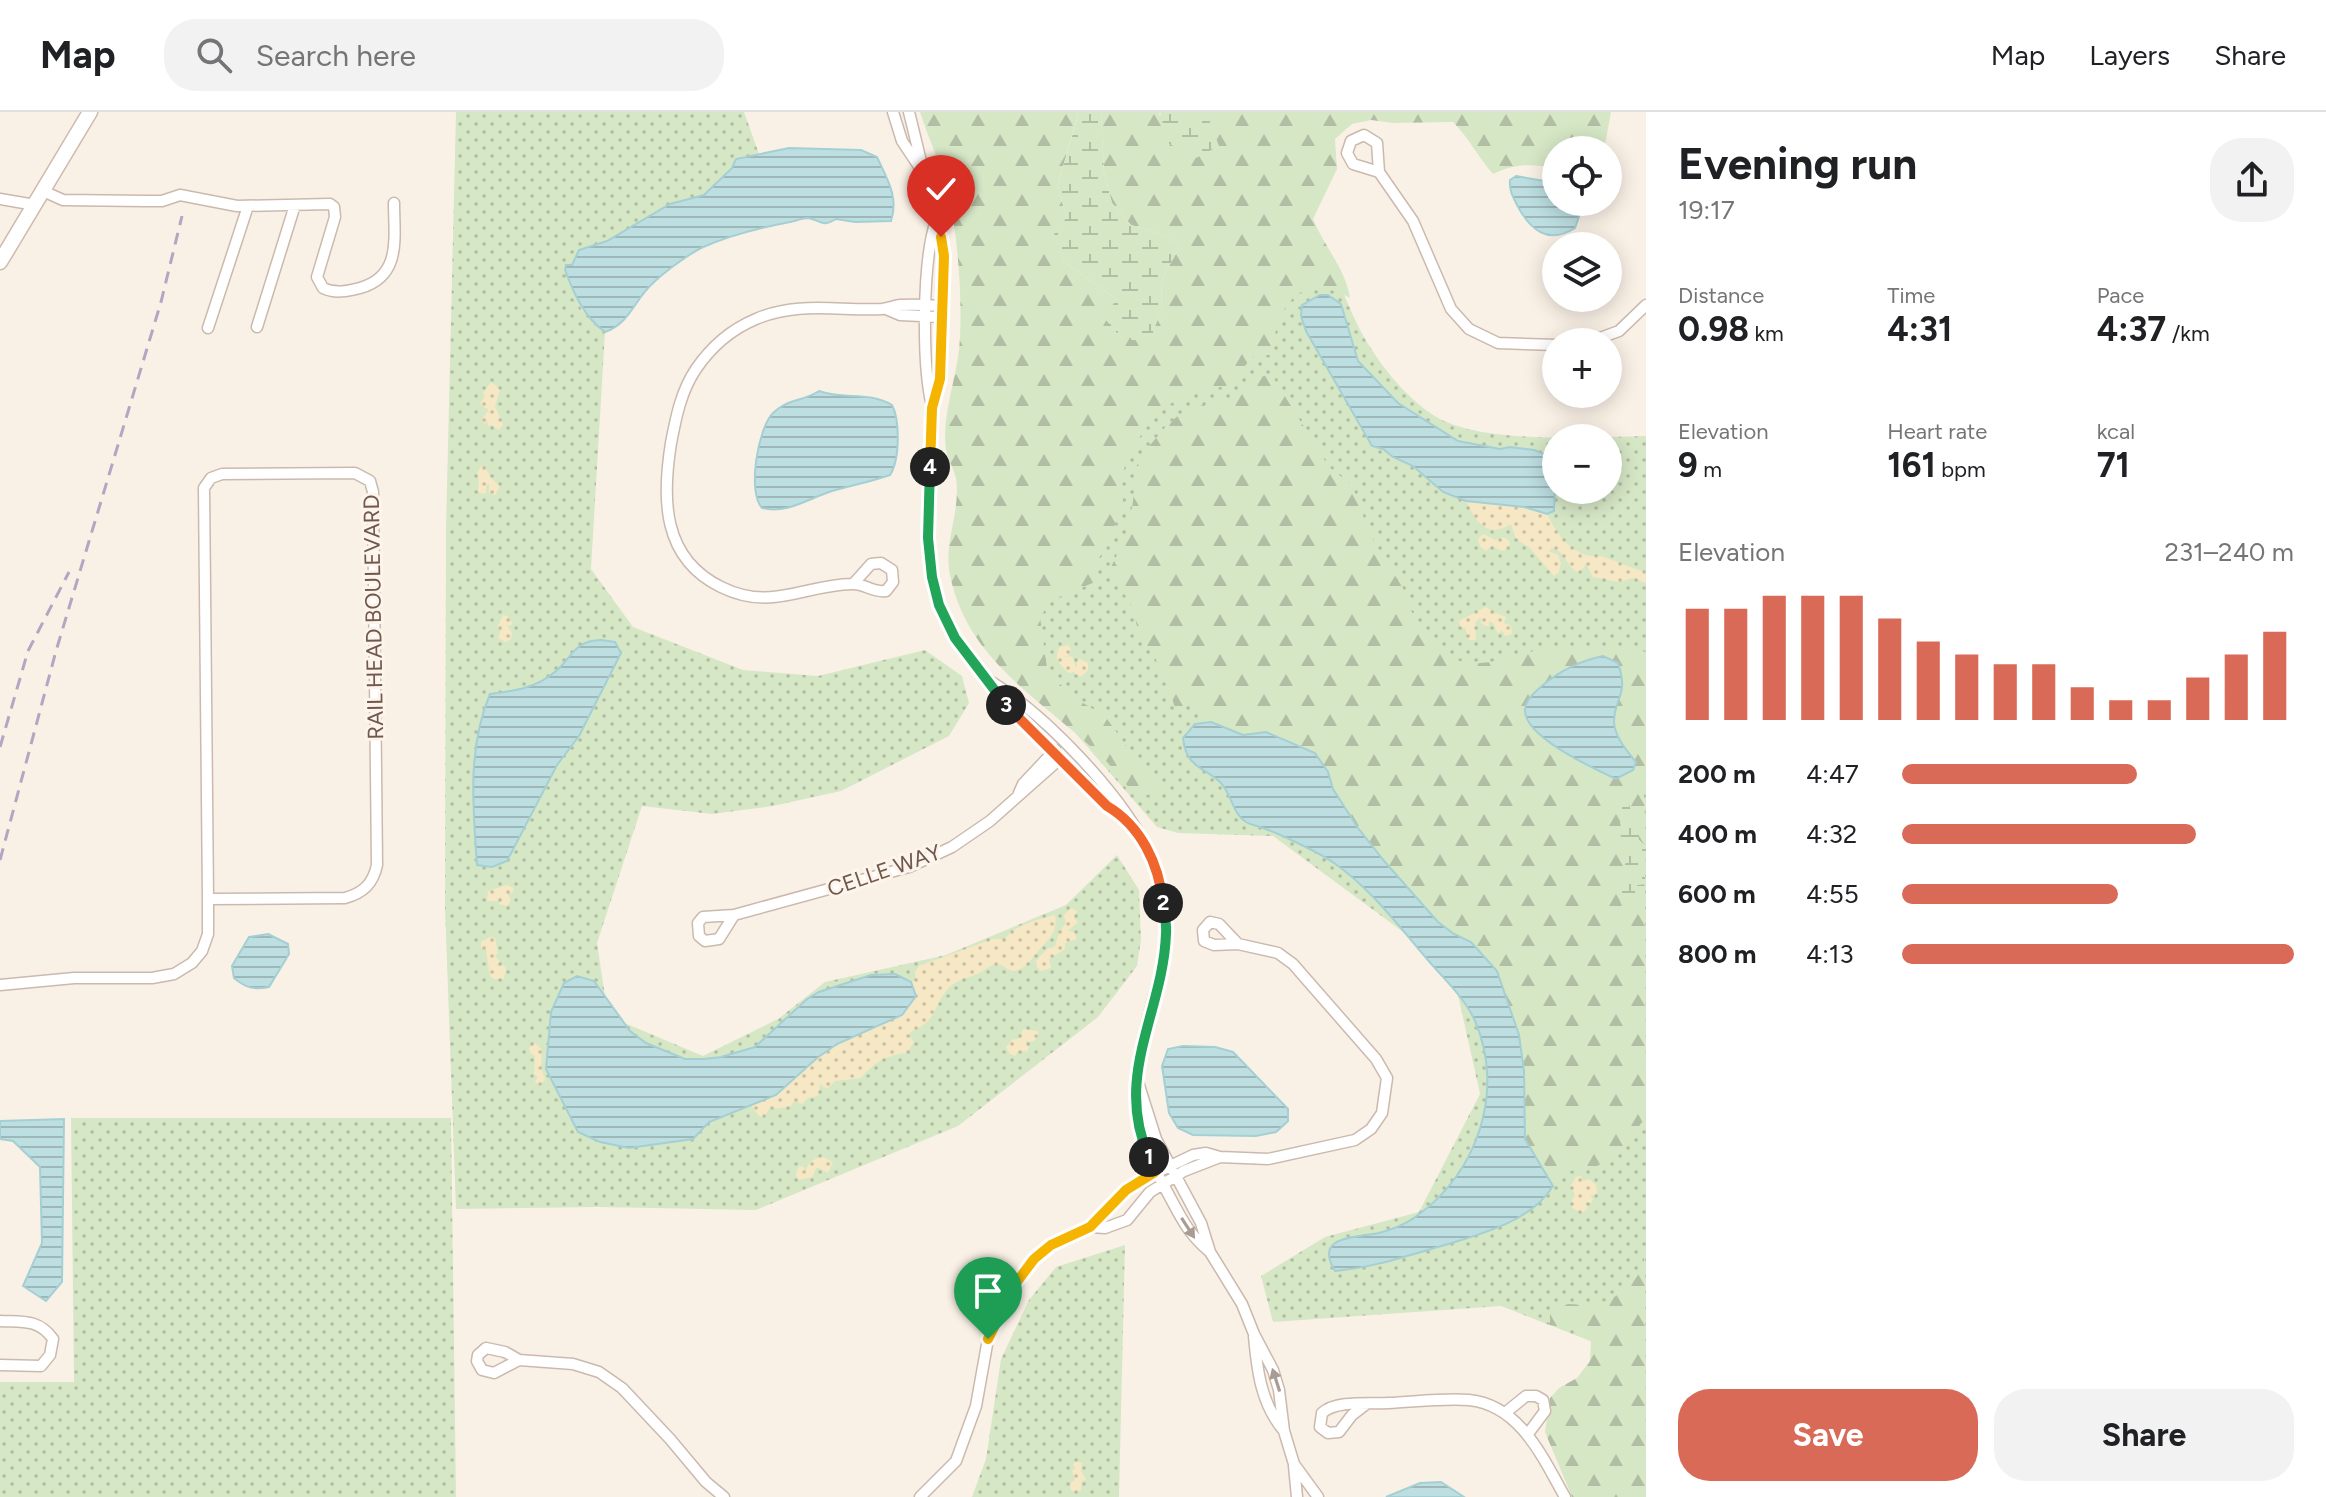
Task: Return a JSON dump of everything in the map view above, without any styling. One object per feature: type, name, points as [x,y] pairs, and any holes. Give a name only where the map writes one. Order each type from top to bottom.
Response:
[{"type":"street","points":[[0,262],[90,112]]},
{"type":"street","points":[[893,112],[907,151],[923,173]]},
{"type":"street","points":[[909,112],[944,256],[940,379],[932,408],[928,538],[939,605],[955,638],[1002,701],[1107,806],[1127,818]]},
{"type":"street","points":[[1379,172],[1413,221],[1451,309],[1469,329],[1498,343],[1542,345]]},
{"type":"street","points":[[43,191],[63,200],[162,201],[180,195],[248,206],[330,204],[334,207],[335,217],[317,277],[323,288],[338,292],[369,285],[386,272],[393,256],[394,203]]},
{"type":"street","points":[[0,199],[35,205]]},
{"type":"street","points":[[257,327],[295,205]]},
{"type":"street","points":[[208,328],[248,206]]},
{"type":"street","points":[[932,408],[925,380],[928,254],[936,221]]},
{"type":"street","points":[[1622,328],[1646,305]]},
{"type":"street","points":[[854,583],[771,598],[745,595],[720,586],[698,571],[677,544],[667,511],[666,479],[683,392],[695,370],[720,341],[754,320],[781,310],[816,307],[884,309],[900,315],[943,311]]},
{"type":"street","name":"RAIL HEAD BOULEVARD","points":[[0,985],[74,978],[152,978],[174,974],[192,963],[206,943],[208,899],[204,488],[211,478],[222,474],[360,474],[370,481],[373,492],[375,874],[364,891],[345,898],[208,899]]},
{"type":"street","points":[[990,681],[1014,696],[1117,798],[1152,859],[1162,891],[1167,932],[1163,963],[1143,1042],[1137,1079],[1136,1116],[1155,1172],[1191,1236],[1210,1252]]},
{"type":"street","name":"CELLE WAY","points":[[734,915],[909,867],[952,847],[990,821],[1018,795],[1023,784],[1066,746]]},
{"type":"street","points":[[920,1497],[956,1461],[976,1406],[988,1339],[1016,1283],[1034,1259],[1051,1245],[1090,1227],[1126,1190],[1170,1164],[1200,1153],[1268,1159],[1355,1140],[1371,1129],[1382,1113],[1387,1078],[1376,1059],[1293,964],[1278,953],[1238,944]]},
{"type":"street","points":[[1137,1079],[1156,1139],[1201,1223],[1210,1252],[1242,1304],[1273,1370],[1284,1431],[1294,1464],[1297,1497]]},
{"type":"street","points":[[1090,1227],[1105,1228],[1127,1220],[1144,1198],[1163,1184],[1220,1157]]},
{"type":"street","points":[[0,1321],[35,1322],[46,1329],[53,1339],[50,1355],[41,1366],[0,1365]]},
{"type":"street","points":[[1254,1334],[1261,1385],[1271,1416],[1284,1431]]},
{"type":"street","points":[[519,1360],[573,1364],[599,1372],[622,1388],[706,1482],[724,1497]]},
{"type":"street","points":[[1505,1413],[1526,1396],[1543,1400],[1545,1411],[1527,1435]]},
{"type":"street","points":[[1365,1405],[1471,1400],[1505,1413],[1527,1435],[1565,1497]]},
{"type":"street","points":[[1294,1464],[1318,1497]]},
{"type":"green space","points":[[456,112],[744,112],[759,154],[744,157],[704,195],[670,204],[607,241],[579,250],[570,284],[582,310],[605,332],[591,569],[633,627],[743,670],[818,676],[925,650],[962,676],[969,703],[949,736],[841,791],[773,806],[712,814],[642,806],[597,943],[608,1016],[703,1056],[778,1019],[825,982],[946,955],[1066,905],[1117,855],[1139,890],[1141,940],[1137,966],[1098,1017],[958,1126],[756,1210],[598,1207],[456,1209],[445,908],[446,529]]},
{"type":"green space","points":[[920,112],[1077,112],[1057,187],[1067,217],[1055,234],[1064,262],[1116,299],[1106,319],[1123,340],[1149,340],[1161,311],[1162,279],[1180,246],[1161,234],[1131,225],[1112,203],[1104,173],[1101,112],[1160,112],[1159,115],[1206,118],[1206,112],[1611,112],[1607,136],[1542,136],[1542,166],[1524,165],[1493,174],[1453,122],[1393,123],[1371,120],[1352,124],[1335,139],[1337,169],[1313,219],[1344,278],[1350,298],[1332,290],[1317,288],[1304,291],[1293,298],[1285,309],[1271,355],[1255,355],[1226,386],[1190,393],[1154,417],[1128,454],[1122,477],[1123,501],[1106,549],[1096,561],[1095,582],[1052,600],[1040,617],[1047,668],[1061,685],[1105,716],[1142,768],[1153,775],[1160,793],[1139,796],[1106,761],[992,657],[973,633],[959,606],[948,563],[957,491],[945,436],[959,351],[959,267],[952,213],[940,165]]},
{"type":"green space","points":[[1077,112],[1101,112],[1104,173],[1112,203],[1131,225],[1161,234],[1180,246],[1162,279],[1161,311],[1150,340],[1123,340],[1105,319],[1116,299],[1064,262],[1054,234],[1067,217],[1057,187]]},
{"type":"green space","points":[[1160,112],[1206,112],[1219,146],[1196,158],[1168,143]]},
{"type":"green space","points":[[1292,276],[1337,279],[1378,359],[1411,398],[1440,419],[1485,432],[1542,437],[1542,504],[1622,504],[1622,437],[1646,436],[1646,1497],[1618,1352],[1501,1306],[1273,1322],[1261,1276],[1325,1237],[1419,1212],[1480,1094],[1452,968],[1273,836],[1178,833],[1157,827],[1031,682],[988,645],[1156,386]]},
{"type":"green space","points":[[1271,374],[1329,467],[1353,486],[1382,560],[1407,595],[1410,609],[1433,647],[1446,657],[1470,664],[1491,662],[1553,646],[1646,652],[1646,846],[1639,840],[1630,804],[1620,832],[1626,862],[1620,876],[1632,904],[1637,885],[1645,884],[1646,1117],[1616,1153],[1602,1164],[1556,1175],[1538,1159],[1525,1139],[1524,1071],[1519,1036],[1497,971],[1471,943],[1438,922],[1385,862],[1358,828],[1315,753],[1266,732],[1243,735],[1211,722],[1184,699],[1185,712],[1177,714],[1168,686],[1159,676],[1156,660],[1139,633],[1131,605],[1109,571],[1128,533],[1135,488],[1134,474],[1140,457],[1179,415],[1195,407],[1232,399],[1253,379]]},
{"type":"green space","points":[[1629,804],[1639,840],[1646,846],[1645,884],[1637,885],[1632,904],[1623,909],[1618,895],[1620,876],[1626,862],[1618,808]]},
{"type":"green space","points":[[71,1118],[451,1118],[456,1497],[0,1497],[0,1382],[74,1382]]},
{"type":"green space","points":[[1125,1245],[1119,1497],[972,1497],[986,1459],[1001,1359],[1029,1300],[1056,1267]]},
{"type":"green space","points":[[1645,1255],[1646,1497],[1572,1497],[1545,1432],[1550,1398],[1559,1388],[1577,1378],[1590,1361],[1591,1341],[1571,1329],[1550,1325],[1550,1309],[1569,1304],[1594,1305],[1612,1298],[1634,1280]]},
{"type":"sand","points":[[491,382],[500,389],[495,406],[503,425],[498,430],[493,425],[488,426],[487,420],[485,424],[481,420],[489,410],[480,404]]},
{"type":"sand","points":[[481,466],[500,486],[495,495],[489,493],[489,484],[486,485],[486,493],[478,491],[477,474]]},
{"type":"sand","points":[[1466,501],[1524,507],[1547,514],[1567,544],[1586,555],[1604,557],[1646,572],[1646,583],[1633,578],[1619,582],[1593,577],[1586,564],[1579,573],[1560,552],[1552,548],[1549,551],[1558,555],[1561,563],[1559,572],[1554,576],[1529,547],[1516,539],[1511,524],[1495,530],[1483,526]]},
{"type":"sand","points":[[1483,534],[1495,540],[1504,537],[1510,542],[1509,548],[1502,551],[1492,546],[1486,551],[1478,539]]},
{"type":"sand","points":[[1486,607],[1492,614],[1506,617],[1504,623],[1511,626],[1512,634],[1505,636],[1502,630],[1498,634],[1493,623],[1489,621],[1489,626],[1485,626],[1481,623],[1481,617],[1475,623],[1476,640],[1469,640],[1459,621]]},
{"type":"sand","points":[[503,615],[513,624],[506,624],[512,633],[511,639],[506,642],[498,638],[501,630],[497,628]]},
{"type":"sand","points":[[1068,645],[1071,649],[1069,655],[1064,657],[1072,656],[1076,668],[1078,658],[1088,663],[1088,670],[1082,676],[1068,673],[1058,661],[1060,647]]},
{"type":"sand","points":[[507,885],[514,888],[512,893],[507,893],[511,900],[507,906],[499,904],[501,895],[498,901],[487,901],[488,891]]},
{"type":"sand","points":[[1071,908],[1077,911],[1074,918],[1078,922],[1068,931],[1074,932],[1077,939],[1065,943],[1065,949],[1049,959],[1051,968],[1041,971],[1036,961],[1047,949],[1055,947],[1059,932],[1066,923],[1064,915]]},
{"type":"sand","points":[[1055,915],[1052,935],[1023,968],[1013,971],[1002,965],[992,965],[949,987],[929,1020],[910,1032],[909,1036],[914,1042],[907,1053],[881,1060],[861,1078],[835,1081],[827,1089],[820,1084],[818,1096],[808,1098],[802,1104],[794,1101],[790,1107],[769,1109],[764,1117],[759,1116],[751,1105],[798,1076],[837,1044],[902,1015],[916,996],[911,982],[916,980],[915,972],[919,966],[993,939],[1005,939],[1021,926]]},
{"type":"sand","points":[[495,938],[498,953],[495,956],[500,962],[497,966],[506,968],[504,979],[490,976],[486,950],[481,948],[481,942]]},
{"type":"sand","points":[[1023,1029],[1038,1031],[1038,1036],[1033,1042],[1026,1041],[1027,1051],[1018,1052],[1015,1056],[1010,1054],[1006,1047],[1012,1040],[1020,1038]]},
{"type":"sand","points":[[535,1043],[542,1050],[541,1068],[545,1079],[540,1086],[535,1082],[538,1076],[534,1075],[535,1056],[529,1048]]},
{"type":"sand","points":[[821,1156],[833,1162],[828,1173],[817,1167],[812,1177],[798,1180],[796,1174],[799,1166],[804,1167],[805,1171],[810,1162]]},
{"type":"sand","points":[[1581,1176],[1583,1181],[1589,1179],[1596,1185],[1597,1192],[1594,1196],[1590,1194],[1593,1199],[1591,1203],[1585,1203],[1588,1208],[1582,1213],[1572,1208],[1575,1195],[1571,1186],[1576,1177]]},
{"type":"sand","points":[[1075,1461],[1082,1463],[1081,1471],[1086,1479],[1081,1482],[1081,1490],[1076,1492],[1071,1490],[1070,1484],[1075,1480],[1072,1471],[1076,1468],[1073,1465]]},
{"type":"water","points":[[789,148],[861,150],[877,157],[893,196],[891,221],[836,219],[824,223],[806,218],[756,229],[689,255],[645,291],[620,324],[605,332],[585,312],[565,270],[566,265],[572,265],[579,250],[607,241],[670,204],[704,195],[732,168],[736,159]]},
{"type":"water","points":[[1516,176],[1542,181],[1542,216],[1579,216],[1575,228],[1567,232],[1542,232],[1534,228],[1522,214],[1512,193],[1510,180]]},
{"type":"water","points":[[1320,295],[1328,295],[1341,304],[1358,361],[1398,403],[1458,441],[1542,453],[1542,504],[1554,504],[1554,511],[1547,514],[1524,507],[1466,501],[1443,492],[1413,466],[1372,446],[1306,331],[1301,316],[1302,305]]},
{"type":"water","points":[[819,391],[874,398],[892,405],[898,440],[896,460],[890,475],[796,505],[779,509],[762,508],[755,489],[756,460],[768,421],[784,405]]},
{"type":"water","points":[[601,640],[615,642],[621,653],[579,736],[557,765],[507,861],[492,867],[477,865],[473,778],[478,735],[490,694],[533,685],[556,671],[580,646]]},
{"type":"water","points":[[1603,656],[1618,663],[1622,689],[1615,713],[1615,727],[1636,762],[1633,770],[1616,779],[1548,741],[1536,731],[1525,710],[1531,696],[1557,675],[1579,663]]},
{"type":"water","points":[[1211,722],[1243,735],[1266,732],[1315,753],[1358,828],[1385,862],[1438,922],[1471,942],[1497,971],[1519,1035],[1524,1071],[1525,1139],[1553,1186],[1544,1198],[1519,1217],[1489,1231],[1445,1245],[1378,1264],[1335,1271],[1329,1251],[1333,1244],[1384,1232],[1410,1221],[1439,1197],[1456,1176],[1480,1128],[1486,1101],[1484,1047],[1466,1004],[1372,896],[1328,859],[1246,822],[1220,782],[1191,760],[1183,738],[1195,724]]},
{"type":"water","points":[[268,934],[288,944],[289,954],[269,987],[246,986],[234,978],[232,966],[249,937]]},
{"type":"water","points":[[895,974],[911,982],[916,996],[902,1015],[837,1044],[776,1095],[709,1122],[693,1139],[629,1148],[600,1142],[578,1132],[546,1069],[551,1012],[564,983],[577,976],[594,981],[630,1031],[646,1043],[685,1059],[704,1059],[755,1047],[807,999],[819,992],[871,975]]},
{"type":"water","points":[[1215,1047],[1233,1052],[1288,1109],[1288,1121],[1276,1132],[1256,1136],[1193,1135],[1178,1128],[1169,1113],[1162,1066],[1168,1049]]},
{"type":"water","points":[[64,1119],[62,1282],[46,1301],[23,1286],[42,1243],[40,1167],[13,1141],[0,1139],[0,1121]]},
{"type":"water","points":[[1441,1482],[1464,1497],[1386,1497],[1420,1483]]},
{"type":"railway","points":[[0,860],[56,651],[161,302],[182,216]]},
{"type":"railway","points":[[0,747],[28,651],[69,572]]},
{"type":"route","points":[[941,237],[944,256],[940,379],[932,408],[928,538],[939,605],[955,638],[1002,701],[1107,806],[1127,818],[1139,835],[1152,859],[1162,891],[1167,932],[1163,963],[1139,1062],[1135,1101],[1141,1136],[1155,1172],[1126,1190],[1090,1227],[1051,1245],[1034,1259],[1000,1310],[988,1339]]}]
